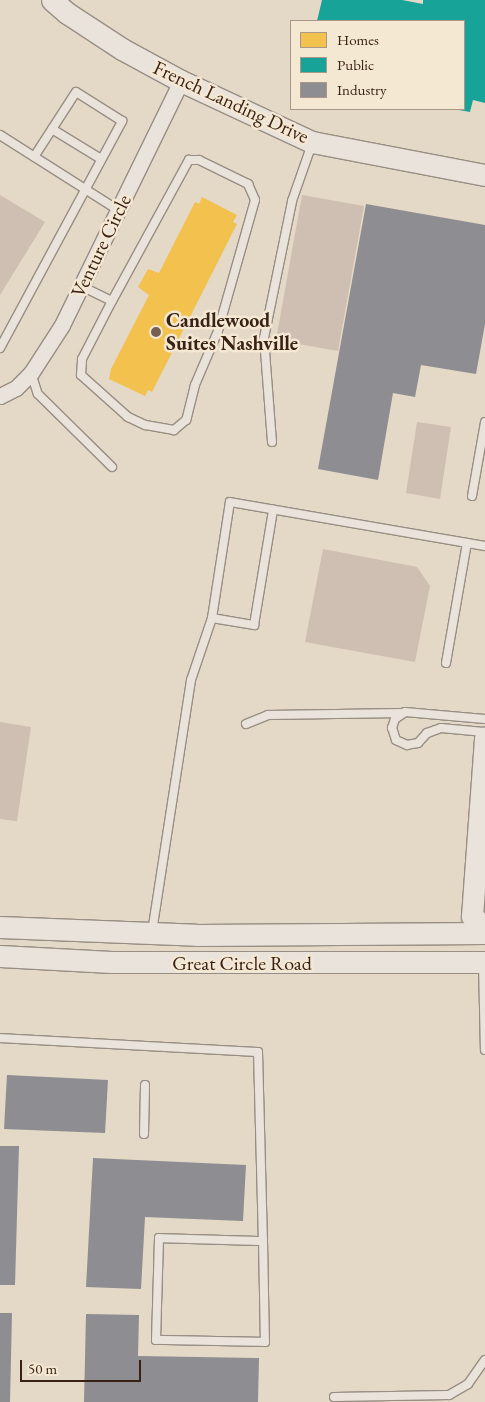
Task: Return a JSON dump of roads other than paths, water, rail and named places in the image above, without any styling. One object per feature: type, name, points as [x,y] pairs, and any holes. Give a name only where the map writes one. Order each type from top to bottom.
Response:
[{"type":"street","name":"French Landing Drive","points":[[52,0],[66,13],[122,49],[181,81],[312,142],[485,175]]},
{"type":"street","name":"Venture Circle","points":[[0,396],[16,388],[31,373],[81,286],[181,81]]},
{"type":"street","points":[[484,962],[484,930],[472,916],[485,737]]},
{"type":"street","name":"Great Circle Road","points":[[0,927],[151,934],[484,930]]},
{"type":"street","name":"Great Circle Road","points":[[0,956],[112,962],[484,962]]},
{"type":"lane","points":[[0,348],[122,121],[76,92],[34,157]]},
{"type":"lane","points":[[52,129],[101,159]]},
{"type":"lane","points":[[0,135],[118,210]]},
{"type":"lane","points":[[272,442],[264,338],[292,201],[312,142]]},
{"type":"lane","points":[[189,160],[198,160],[248,184],[254,200],[218,331],[194,385],[186,420],[174,430],[145,425],[128,417],[81,375],[82,359],[112,301],[189,160]]},
{"type":"lane","points":[[81,286],[112,301]]},
{"type":"lane","points":[[31,373],[38,394],[112,467]]},
{"type":"lane","points":[[472,496],[485,422]]},
{"type":"lane","points":[[151,934],[191,680],[212,618],[230,502],[485,546]]},
{"type":"lane","points":[[212,618],[254,625],[273,510]]},
{"type":"lane","points":[[446,663],[467,543]]},
{"type":"lane","points":[[246,724],[268,715],[405,712],[485,719]]},
{"type":"lane","points":[[405,712],[395,719],[392,728],[395,739],[402,744],[418,743],[427,733],[441,728],[485,732]]},
{"type":"lane","points":[[484,962],[485,1050]]},
{"type":"lane","points":[[0,1038],[258,1052],[263,1241],[265,1342],[156,1340],[160,1238],[263,1241]]},
{"type":"lane","points":[[144,1134],[145,1085]]},
{"type":"lane","points":[[334,1397],[449,1395],[468,1384],[485,1360]]},
{"type":"place","name":"Candlewood Suites Nashville","points":[[156,332]]}]
